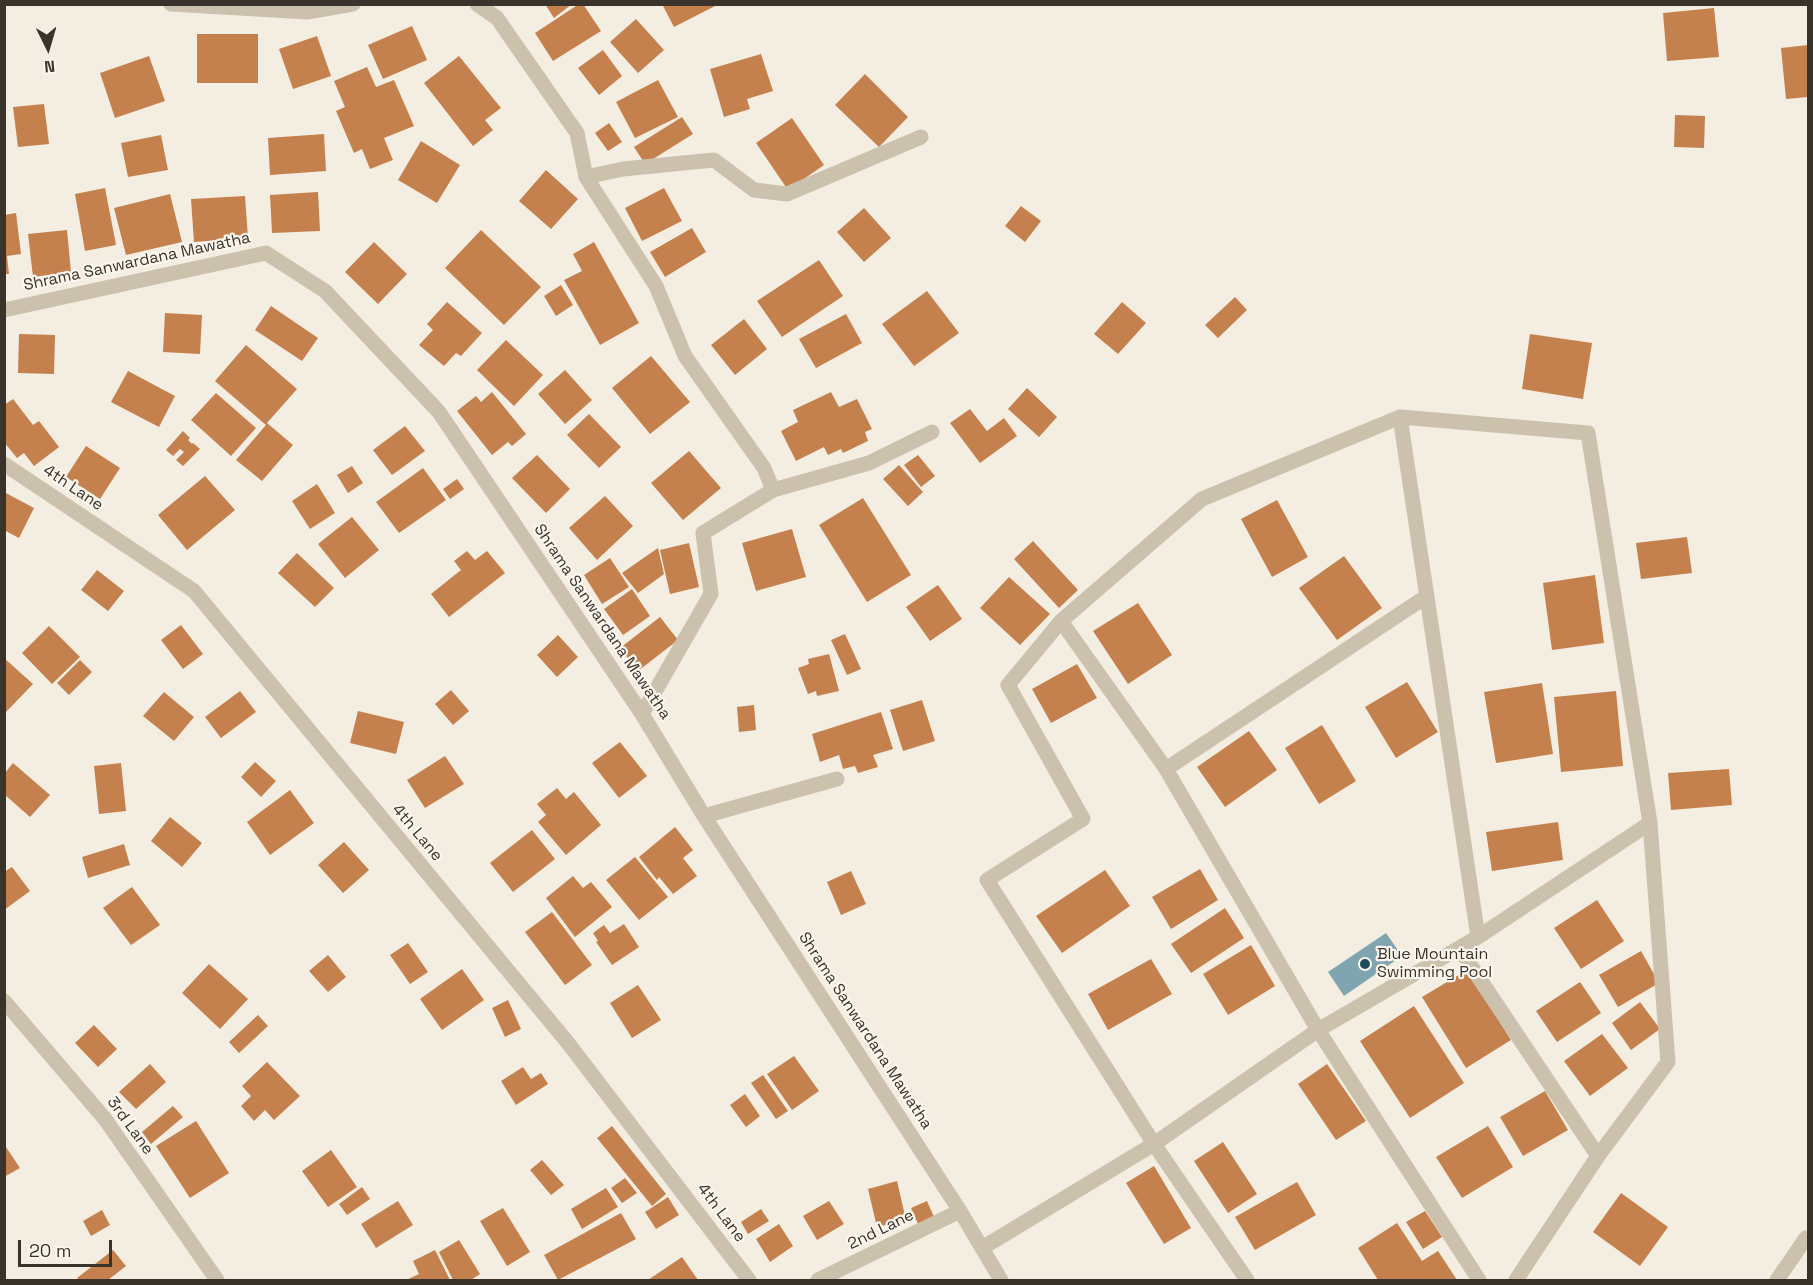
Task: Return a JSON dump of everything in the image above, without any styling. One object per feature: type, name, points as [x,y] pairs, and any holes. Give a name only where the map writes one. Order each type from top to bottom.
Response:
[{"type":"street","points":[[171,4],[307,12],[353,4]]},
{"type":"street","points":[[477,4],[497,18],[577,133],[586,177],[657,286],[685,356],[764,468],[773,490]]},
{"type":"street","points":[[586,177],[623,169],[714,160],[754,190],[787,194],[921,137]]},
{"type":"street","name":"Shrama Sanwardana Mawatha","points":[[4,310],[266,253],[326,291],[439,412],[642,714],[704,816],[960,1211],[1001,1281]]},
{"type":"street","points":[[1400,417],[1478,937]]},
{"type":"street","points":[[1247,1281],[1154,1144],[987,880],[1083,819],[1008,685],[1061,621],[1202,498],[1400,417],[1588,433],[1650,823],[1668,1062],[1598,1156],[1516,1281]]},
{"type":"street","points":[[642,714],[711,594],[703,533],[773,490],[869,463],[932,432]]},
{"type":"street","name":"4th Lane","points":[[4,464],[194,591],[568,1043],[749,1281]]},
{"type":"street","points":[[1166,769],[1427,596]]},
{"type":"street","points":[[1061,621],[1166,769],[1318,1030],[1479,1281]]},
{"type":"street","points":[[704,816],[837,779]]},
{"type":"street","points":[[982,1248],[1154,1144],[1318,1030],[1478,937],[1650,823]]},
{"type":"street","points":[[1459,948],[1598,1156]]},
{"type":"street","name":"3rd Lane","points":[[4,1001],[105,1119],[217,1281]]},
{"type":"street","name":"2nd Lane","points":[[818,1281],[960,1211]]},
{"type":"street","points":[[1776,1281],[1806,1238]]},
{"type":"water","name":"Blue Mountain Swimming Pool","points":[[1386,933],[1402,956],[1344,996],[1328,972]]},
{"type":"building","points":[[545,4],[572,4],[554,18]]},
{"type":"building","points":[[579,4],[583,4],[601,31],[553,61],[535,33]]},
{"type":"building","points":[[662,4],[719,4],[674,27]]},
{"type":"building","points":[[1714,8],[1719,57],[1667,61],[1663,13]]},
{"type":"building","points":[[636,19],[664,50],[638,73],[610,42]]},
{"type":"building","points":[[412,26],[427,60],[383,79],[368,45]]},
{"type":"building","points":[[197,34],[258,34],[258,83],[197,83]]},
{"type":"building","points":[[317,36],[331,76],[293,89],[279,49]]},
{"type":"building","points":[[1808,45],[1808,97],[1786,99],[1781,48]]},
{"type":"building","points":[[603,50],[622,76],[599,95],[578,68]]},
{"type":"building","points":[[761,54],[773,91],[747,99],[750,109],[724,117],[710,69]]},
{"type":"building","points":[[149,56],[165,101],[115,118],[100,73]]},
{"type":"building","points":[[459,56],[501,108],[485,120],[493,130],[473,146],[424,83]]},
{"type":"building","points":[[367,67],[376,87],[394,80],[414,126],[384,138],[393,160],[370,169],[362,149],[354,153],[336,111],[345,107],[334,81]]},
{"type":"building","points":[[865,74],[908,117],[879,147],[835,105]]},
{"type":"building","points":[[658,80],[678,117],[635,138],[616,102]]},
{"type":"building","points":[[44,104],[49,144],[18,147],[13,107]]},
{"type":"building","points":[[1675,115],[1705,116],[1704,148],[1674,147]]},
{"type":"building","points":[[682,117],[693,134],[645,164],[634,147]]},
{"type":"building","points":[[792,118],[824,165],[788,190],[756,143]]},
{"type":"building","points":[[609,123],[622,142],[608,151],[595,133]]},
{"type":"building","points":[[324,134],[326,171],[270,175],[268,138]]},
{"type":"building","points":[[161,135],[168,170],[128,177],[121,143]]},
{"type":"building","points":[[421,141],[460,165],[437,203],[398,180]]},
{"type":"building","points":[[546,170],[578,199],[551,229],[519,201]]},
{"type":"building","points":[[105,188],[116,245],[85,251],[75,194]]},
{"type":"building","points":[[664,188],[682,221],[642,241],[625,208]]},
{"type":"building","points":[[318,192],[320,231],[272,233],[270,195]]},
{"type":"building","points":[[170,194],[182,242],[126,255],[114,208]]},
{"type":"building","points":[[245,196],[248,238],[194,242],[191,199]]},
{"type":"building","points":[[1021,206],[1041,221],[1025,242],[1005,226]]},
{"type":"building","points":[[864,208],[891,238],[864,262],[837,232]]},
{"type":"building","points":[[16,213],[21,254],[7,256],[9,274],[4,274],[4,215]]},
{"type":"building","points":[[692,228],[706,252],[665,277],[650,252]]},
{"type":"building","points":[[67,230],[71,272],[33,277],[28,234]]},
{"type":"building","points":[[481,230],[541,287],[504,325],[445,268]]},
{"type":"building","points":[[374,242],[407,274],[378,304],[345,272]]},
{"type":"building","points":[[594,242],[639,323],[600,345],[564,280],[582,271],[573,254]]},
{"type":"building","points":[[819,260],[843,296],[782,337],[757,301]]},
{"type":"building","points":[[561,285],[573,305],[556,316],[544,296]]},
{"type":"building","points":[[927,291],[959,333],[914,366],[882,324]]},
{"type":"building","points":[[1235,297],[1247,310],[1218,338],[1205,325]]},
{"type":"building","points":[[447,302],[482,333],[461,356],[456,353],[444,366],[419,345],[433,330],[427,324]]},
{"type":"building","points":[[1122,302],[1146,323],[1118,354],[1094,334]]},
{"type":"building","points":[[271,306],[318,338],[302,361],[255,330]]},
{"type":"building","points":[[165,313],[202,315],[200,354],[163,352]]},
{"type":"building","points":[[846,314],[862,343],[816,368],[799,339]]},
{"type":"building","points":[[744,319],[767,349],[735,375],[711,345]]},
{"type":"building","points":[[19,334],[55,335],[54,374],[18,373]]},
{"type":"building","points":[[1530,334],[1592,343],[1583,399],[1522,389]]},
{"type":"building","points":[[506,340],[543,375],[514,406],[477,370]]},
{"type":"building","points":[[246,345],[297,389],[267,423],[293,445],[262,481],[236,460],[266,425],[215,381]]},
{"type":"building","points":[[651,356],[690,402],[650,434],[612,388]]},
{"type":"building","points":[[565,370],[592,400],[565,424],[538,394]]},
{"type":"building","points":[[128,371],[175,396],[159,427],[111,402]]},
{"type":"building","points":[[1027,388],[1057,417],[1039,437],[1008,409]]},
{"type":"building","points":[[492,392],[526,434],[512,446],[508,442],[492,455],[457,411],[476,396],[481,402]]},
{"type":"building","points":[[831,392],[839,407],[857,399],[872,429],[865,432],[868,441],[843,453],[841,449],[828,455],[824,447],[796,461],[781,431],[798,422],[793,410]]},
{"type":"building","points":[[216,393],[256,428],[231,456],[191,420]]},
{"type":"building","points":[[13,399],[33,425],[39,421],[59,447],[34,466],[24,453],[17,458],[4,442],[4,405]]},
{"type":"building","points":[[970,409],[987,431],[1004,418],[1017,436],[980,463],[950,423]]},
{"type":"building","points":[[589,414],[621,447],[599,468],[567,435]]},
{"type":"building","points":[[405,426],[425,451],[392,475],[373,450]]},
{"type":"building","points":[[183,431],[190,438],[188,440],[200,449],[183,466],[176,460],[184,452],[180,449],[173,456],[166,450]]},
{"type":"building","points":[[86,446],[120,468],[100,499],[66,477]]},
{"type":"building","points":[[689,451],[721,488],[683,520],[651,483]]},
{"type":"building","points":[[537,455],[570,489],[546,513],[512,478]]},
{"type":"building","points":[[918,455],[935,476],[921,487],[904,465]]},
{"type":"building","points":[[899,465],[923,492],[908,506],[883,479]]},
{"type":"building","points":[[352,466],[363,483],[348,493],[337,475]]},
{"type":"building","points":[[423,468],[446,500],[399,533],[376,502]]},
{"type":"building","points":[[205,476],[235,510],[187,550],[158,515]]},
{"type":"building","points":[[457,479],[464,489],[450,499],[443,489]]},
{"type":"building","points":[[317,484],[335,513],[310,529],[292,501]]},
{"type":"building","points":[[4,492],[34,508],[19,538],[4,530]]},
{"type":"building","points":[[605,496],[633,526],[597,560],[569,528]]},
{"type":"building","points":[[863,498],[911,575],[867,602],[819,525]]},
{"type":"building","points":[[1277,500],[1308,557],[1272,577],[1241,519]]},
{"type":"building","points":[[352,517],[379,550],[345,578],[318,544]]},
{"type":"building","points":[[792,529],[806,577],[756,591],[742,543]]},
{"type":"building","points":[[1687,537],[1692,573],[1641,579],[1636,543]]},
{"type":"building","points":[[1033,541],[1078,590],[1059,608],[1014,559]]},
{"type":"building","points":[[689,543],[699,587],[670,594],[660,550]]},
{"type":"building","points":[[658,548],[664,574],[638,593],[622,573]]},
{"type":"building","points":[[467,551],[475,560],[487,551],[505,573],[449,617],[431,594],[461,570],[454,561]]},
{"type":"building","points":[[297,553],[334,588],[315,607],[278,573]]},
{"type":"building","points":[[1344,556],[1382,608],[1337,640],[1299,588]]},
{"type":"building","points":[[610,558],[629,587],[602,604],[584,575]]},
{"type":"building","points":[[97,570],[124,591],[108,611],[81,590]]},
{"type":"building","points":[[1595,575],[1604,643],[1552,650],[1543,583]]},
{"type":"building","points":[[1009,577],[1050,614],[1020,645],[980,608]]},
{"type":"building","points":[[938,585],[962,619],[930,641],[906,607]]},
{"type":"building","points":[[632,589],[650,616],[623,635],[604,609]]},
{"type":"building","points":[[1138,603],[1172,655],[1128,684],[1093,631]]},
{"type":"building","points":[[660,617],[678,640],[638,671],[620,648]]},
{"type":"building","points":[[181,625],[203,654],[183,669],[161,640]]},
{"type":"building","points":[[49,626],[80,657],[52,684],[22,653]]},
{"type":"building","points":[[845,634],[861,669],[847,675],[831,640]]},
{"type":"building","points":[[558,635],[578,657],[557,677],[537,655]]},
{"type":"building","points":[[829,654],[839,691],[817,696],[816,691],[808,694],[798,668],[809,664],[808,659]]},
{"type":"building","points":[[4,658],[33,684],[6,712],[4,710]]},
{"type":"building","points":[[80,660],[92,672],[69,695],[57,683]]},
{"type":"building","points":[[1077,664],[1097,698],[1051,723],[1032,689]]},
{"type":"building","points":[[1407,682],[1438,732],[1396,758],[1365,707]]},
{"type":"building","points":[[1542,683],[1553,754],[1496,763],[1484,692]]},
{"type":"building","points":[[451,690],[469,711],[453,725],[435,704]]},
{"type":"building","points":[[240,691],[256,712],[221,738],[205,717]]},
{"type":"building","points":[[1616,691],[1623,766],[1561,772],[1554,697]]},
{"type":"building","points":[[164,692],[194,717],[174,741],[143,716]]},
{"type":"building","points":[[922,700],[935,741],[903,751],[890,710]]},
{"type":"building","points":[[754,705],[756,730],[739,732],[737,707]]},
{"type":"building","points":[[358,711],[404,722],[396,754],[350,743]]},
{"type":"building","points":[[881,712],[893,749],[873,755],[878,767],[858,773],[855,766],[843,769],[839,755],[820,762],[812,734]]},
{"type":"building","points":[[1322,725],[1356,781],[1319,804],[1285,748]]},
{"type":"building","points":[[1249,731],[1277,770],[1225,807],[1197,767]]},
{"type":"building","points":[[620,742],[647,776],[619,798],[592,763]]},
{"type":"building","points":[[445,756],[464,784],[425,808],[407,780]]},
{"type":"building","points":[[255,762],[276,781],[261,797],[241,777]]},
{"type":"building","points":[[13,763],[50,795],[30,817],[5,795],[5,773]]},
{"type":"building","points":[[121,763],[126,811],[99,814],[94,766]]},
{"type":"building","points":[[1729,769],[1732,805],[1671,810],[1668,773]]},
{"type":"building","points":[[557,788],[566,799],[574,792],[601,825],[566,855],[538,822],[546,815],[537,804]]},
{"type":"building","points":[[290,790],[314,823],[270,855],[247,822]]},
{"type":"building","points":[[170,817],[202,843],[182,867],[151,841]]},
{"type":"building","points":[[1558,822],[1563,860],[1492,871],[1486,832]]},
{"type":"building","points":[[675,827],[693,850],[683,858],[697,876],[673,894],[659,877],[657,880],[639,857]]},
{"type":"building","points":[[532,830],[555,859],[513,892],[490,863]]},
{"type":"building","points":[[344,842],[369,870],[343,893],[318,865]]},
{"type":"building","points":[[124,844],[130,865],[88,878],[82,857]]},
{"type":"building","points":[[635,857],[668,897],[639,920],[606,880]]},
{"type":"building","points":[[12,867],[30,891],[4,910],[4,872]]},
{"type":"building","points":[[1200,869],[1218,900],[1171,929],[1152,897]]},
{"type":"building","points":[[1105,870],[1130,906],[1062,953],[1036,916]]},
{"type":"building","points":[[851,871],[866,904],[841,915],[827,882]]},
{"type":"building","points":[[573,876],[583,888],[591,882],[612,907],[575,937],[546,898]]},
{"type":"building","points":[[132,887],[160,925],[131,945],[103,908]]},
{"type":"building","points":[[1597,900],[1624,941],[1581,969],[1554,928]]},
{"type":"building","points":[[1225,908],[1244,938],[1191,973],[1171,944]]},
{"type":"building","points":[[552,912],[592,965],[565,985],[525,932]]},
{"type":"building","points":[[624,924],[639,947],[612,965],[596,942],[598,941],[593,933],[604,925],[610,933]]},
{"type":"building","points":[[408,943],[428,972],[410,984],[390,955]]},
{"type":"building","points":[[1251,945],[1275,986],[1228,1015],[1203,974]]},
{"type":"building","points":[[1641,951],[1659,983],[1618,1007],[1599,975]]},
{"type":"building","points":[[328,955],[346,977],[328,992],[309,971]]},
{"type":"building","points":[[1151,959],[1172,994],[1108,1030],[1088,994]]},
{"type":"building","points":[[209,964],[248,999],[220,1029],[182,993]]},
{"type":"building","points":[[462,969],[484,1000],[442,1030],[420,999]]},
{"type":"building","points":[[1467,970],[1511,1040],[1466,1068],[1422,997]]},
{"type":"building","points":[[1580,982],[1601,1013],[1557,1042],[1536,1011]]},
{"type":"building","points":[[638,985],[661,1020],[632,1038],[610,1003]]},
{"type":"building","points":[[508,1000],[521,1029],[505,1037],[492,1008]]},
{"type":"building","points":[[1640,1002],[1660,1029],[1631,1050],[1612,1023]]},
{"type":"building","points":[[1414,1006],[1464,1083],[1410,1118],[1360,1041]]},
{"type":"building","points":[[258,1015],[268,1026],[239,1053],[229,1042]]},
{"type":"building","points":[[94,1025],[117,1049],[98,1067],[75,1043]]},
{"type":"building","points":[[1602,1034],[1628,1068],[1590,1096],[1564,1061]]},
{"type":"building","points":[[794,1056],[819,1091],[792,1110],[767,1074]]},
{"type":"building","points":[[267,1062],[300,1096],[274,1120],[265,1110],[254,1121],[241,1106],[251,1096],[242,1086]]},
{"type":"building","points":[[150,1064],[166,1082],[136,1109],[119,1092]]},
{"type":"building","points":[[1327,1064],[1366,1121],[1336,1140],[1298,1084]]},
{"type":"building","points":[[523,1067],[531,1079],[541,1073],[548,1084],[516,1105],[501,1081]]},
{"type":"building","points":[[763,1075],[788,1111],[776,1119],[751,1083]]},
{"type":"building","points":[[1545,1091],[1568,1130],[1523,1156],[1500,1117]]},
{"type":"building","points":[[745,1094],[760,1116],[746,1127],[730,1105]]},
{"type":"building","points":[[173,1106],[183,1117],[151,1144],[142,1132]]},
{"type":"building","points":[[196,1121],[229,1173],[190,1198],[156,1146]]},
{"type":"building","points":[[612,1126],[666,1194],[652,1206],[597,1138]]},
{"type":"building","points":[[1488,1126],[1513,1167],[1462,1198],[1436,1157]]},
{"type":"building","points":[[1223,1142],[1257,1194],[1228,1213],[1194,1161]]},
{"type":"building","points":[[4,1144],[20,1168],[4,1177]]},
{"type":"building","points":[[331,1150],[357,1187],[328,1207],[302,1171]]},
{"type":"building","points":[[542,1160],[564,1185],[551,1195],[530,1170]]},
{"type":"building","points":[[1154,1166],[1191,1228],[1164,1244],[1126,1183]]},
{"type":"building","points":[[625,1178],[637,1193],[622,1203],[611,1188]]},
{"type":"building","points":[[897,1181],[906,1220],[877,1227],[868,1189]]},
{"type":"building","points":[[1297,1182],[1316,1215],[1255,1250],[1235,1217]]},
{"type":"building","points":[[362,1187],[370,1199],[347,1215],[339,1204]]},
{"type":"building","points":[[606,1188],[618,1207],[582,1229],[571,1209]]},
{"type":"building","points":[[1621,1193],[1668,1227],[1640,1266],[1593,1232]]},
{"type":"building","points":[[668,1197],[679,1215],[656,1229],[645,1212]]},
{"type":"building","points":[[398,1201],[413,1225],[376,1248],[361,1224]]},
{"type":"building","points":[[829,1201],[844,1224],[817,1240],[803,1216]]},
{"type":"building","points":[[927,1201],[934,1217],[918,1224],[911,1208]]},
{"type":"building","points":[[503,1208],[530,1252],[507,1266],[480,1221]]},
{"type":"building","points":[[761,1209],[769,1221],[748,1234],[741,1222]]},
{"type":"building","points":[[102,1210],[110,1225],[91,1236],[83,1221]]},
{"type":"building","points":[[1425,1211],[1442,1237],[1423,1249],[1406,1222]]},
{"type":"building","points":[[621,1213],[636,1239],[558,1280],[544,1255]]},
{"type":"building","points":[[1397,1223],[1422,1261],[1438,1251],[1457,1280],[1378,1280],[1358,1248]]},
{"type":"building","points":[[779,1224],[793,1246],[770,1262],[756,1239]]},
{"type":"building","points":[[459,1240],[480,1274],[471,1280],[453,1280],[439,1252]]},
{"type":"building","points":[[113,1250],[126,1266],[108,1280],[79,1280],[77,1278]]},
{"type":"building","points":[[435,1250],[450,1280],[406,1280],[419,1274],[413,1261]]},
{"type":"building","points":[[682,1257],[698,1280],[648,1280]]},
{"type":"place","name":"Blue Mountain Swimming Pool","points":[[1365,964]]}]
